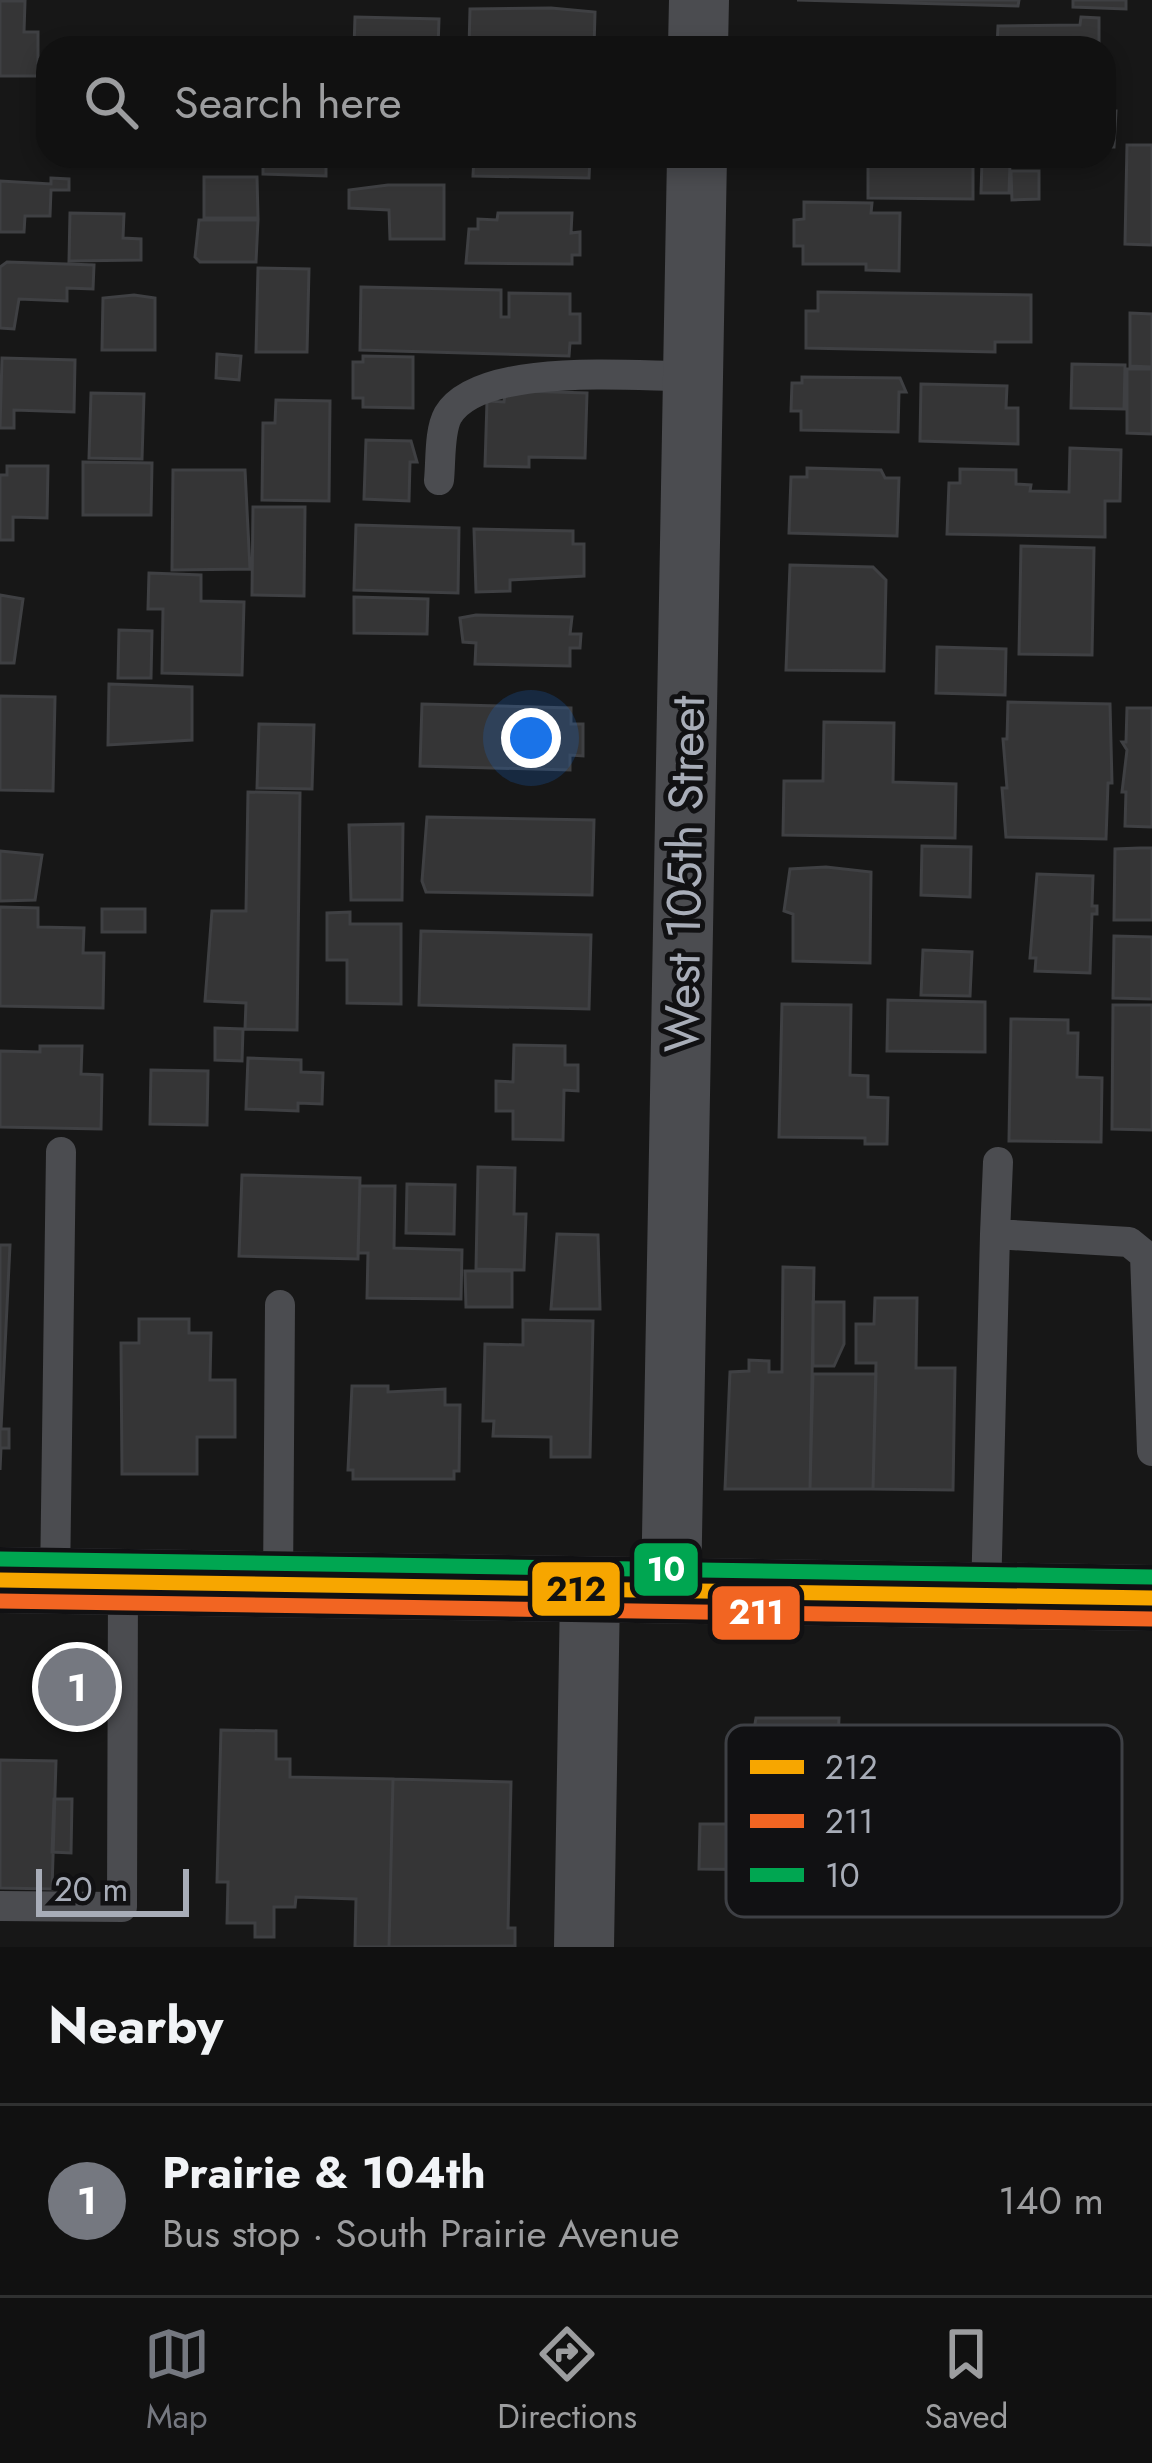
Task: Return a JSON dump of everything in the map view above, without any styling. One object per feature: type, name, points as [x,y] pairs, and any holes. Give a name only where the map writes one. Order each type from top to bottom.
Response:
[{"type":"main road","points":[[28,1581],[1152,1598]]},
{"type":"street","points":[[698,36],[699,0]]},
{"type":"street","name":"West 105th Street","points":[[671,1592],[697,168]]},
{"type":"street","points":[[584,1947],[590,1593]]},
{"type":"lane","points":[[439,480],[445,419],[457,405],[511,379],[693,376]]},
{"type":"lane","points":[[28,1581],[61,1152]]},
{"type":"lane","points":[[986,1596],[998,1162]]},
{"type":"lane","points":[[995,1234],[1129,1242],[1145,1255],[1152,1451]]},
{"type":"lane","points":[[278,1586],[280,1305]]},
{"type":"lane","points":[[0,1906],[122,1907],[123,1583]]},
{"type":"building","points":[[797,0],[1019,0],[1018,6]]},
{"type":"building","points":[[1073,0],[1126,0],[1126,9],[1073,7]]},
{"type":"building","points":[[0,1],[25,1],[24,32],[38,32],[36,76],[0,76]]},
{"type":"building","points":[[470,9],[595,12],[594,36],[469,36]]},
{"type":"building","points":[[355,17],[439,19],[438,36],[354,36]]},
{"type":"building","points":[[1081,17],[1099,18],[1099,36],[998,36],[998,26],[1080,25]]},
{"type":"building","points":[[1127,145],[1152,145],[1152,245],[1125,244]]},
{"type":"building","points":[[263,168],[326,168],[326,176],[263,174]]},
{"type":"building","points":[[473,168],[589,168],[589,178],[473,176]]},
{"type":"building","points":[[868,168],[973,168],[973,199],[868,198]]},
{"type":"building","points":[[982,168],[1010,168],[1009,193],[981,193]]},
{"type":"building","points":[[1011,171],[1039,171],[1039,199],[1012,200]]},
{"type":"building","points":[[204,177],[257,177],[258,218],[204,218]]},
{"type":"building","points":[[51,178],[69,179],[69,190],[51,190],[50,216],[25,216],[24,232],[0,232],[0,181],[51,184]]},
{"type":"building","points":[[444,185],[444,239],[390,239],[389,210],[349,208],[349,190]]},
{"type":"building","points":[[804,202],[872,203],[871,213],[900,213],[899,271],[866,270],[866,264],[803,264],[803,246],[794,246],[794,220],[804,219]]},
{"type":"building","points":[[70,213],[124,214],[123,238],[141,239],[141,260],[69,261]]},
{"type":"building","points":[[498,213],[572,213],[571,233],[580,232],[580,255],[572,255],[572,264],[466,263],[469,229],[478,229],[478,219],[497,220]]},
{"type":"building","points":[[199,220],[258,220],[256,262],[200,262],[195,257]]},
{"type":"building","points":[[7,262],[94,265],[93,289],[67,288],[67,301],[19,299],[14,329],[0,328],[0,267]]},
{"type":"building","points":[[258,268],[309,269],[307,352],[256,352]]},
{"type":"building","points":[[361,287],[501,290],[501,317],[509,317],[509,293],[570,294],[570,314],[580,314],[580,343],[570,343],[569,356],[360,350]]},
{"type":"building","points":[[818,292],[1031,295],[1031,342],[995,342],[995,352],[806,348],[806,311],[818,311]]},
{"type":"building","points":[[103,298],[155,298],[155,350],[102,350]]},
{"type":"building","points":[[1130,313],[1152,314],[1152,367],[1130,366]]},
{"type":"building","points":[[217,354],[241,356],[239,380],[216,378]]},
{"type":"building","points":[[363,356],[413,357],[413,408],[363,407],[363,398],[353,398],[353,362],[363,362]]},
{"type":"building","points":[[2,358],[75,360],[74,412],[14,410],[14,428],[0,428]]},
{"type":"building","points":[[1072,364],[1125,365],[1124,409],[1071,408]]},
{"type":"building","points":[[1127,369],[1152,369],[1152,434],[1127,433]]},
{"type":"building","points":[[802,377],[900,378],[906,392],[899,392],[898,432],[801,430],[801,411],[791,411],[792,383],[802,383]]},
{"type":"building","points":[[921,384],[1007,386],[1006,408],[1018,408],[1018,444],[920,441]]},
{"type":"building","points":[[91,393],[144,394],[142,459],[89,458]]},
{"type":"building","points":[[587,393],[585,458],[529,457],[529,467],[485,466],[487,401],[504,402],[505,394]]},
{"type":"building","points":[[276,400],[330,401],[329,501],[262,500],[263,423],[275,423]]},
{"type":"building","points":[[366,440],[411,441],[417,462],[410,462],[409,501],[364,499]]},
{"type":"building","points":[[1070,448],[1121,450],[1120,501],[1105,501],[1105,537],[947,534],[949,483],[960,483],[960,469],[1016,470],[1016,484],[1031,485],[1030,491],[1069,492]]},
{"type":"building","points":[[83,462],[152,463],[151,515],[83,515]]},
{"type":"building","points":[[7,466],[48,466],[47,518],[13,517],[13,540],[0,540],[0,475],[7,475]]},
{"type":"building","points":[[807,468],[881,470],[885,478],[899,478],[897,536],[789,533],[791,477],[807,477]]},
{"type":"building","points":[[173,470],[245,470],[250,569],[172,570]]},
{"type":"building","points":[[253,507],[305,507],[304,596],[252,595]]},
{"type":"building","points":[[356,525],[459,528],[458,593],[354,590]]},
{"type":"building","points":[[474,529],[573,531],[573,544],[584,544],[584,576],[510,580],[510,591],[476,592]]},
{"type":"building","points":[[1021,546],[1094,548],[1092,655],[1019,654]]},
{"type":"building","points":[[790,565],[873,567],[886,580],[884,671],[786,670]]},
{"type":"building","points":[[149,573],[201,575],[201,601],[244,602],[242,675],[162,673],[163,609],[148,609]]},
{"type":"building","points":[[0,595],[23,599],[14,663],[0,663]]},
{"type":"building","points":[[354,597],[428,599],[427,634],[354,633]]},
{"type":"building","points":[[572,617],[570,634],[581,634],[580,648],[570,648],[570,666],[475,664],[476,643],[463,642],[460,618]]},
{"type":"building","points":[[119,630],[152,631],[151,678],[118,678]]},
{"type":"building","points":[[937,647],[1006,649],[1005,695],[936,693]]},
{"type":"building","points":[[109,684],[192,687],[192,740],[108,745]]},
{"type":"building","points":[[0,696],[55,697],[53,791],[0,790]]},
{"type":"building","points":[[1008,702],[1110,704],[1112,783],[1108,783],[1106,839],[1006,837],[1002,788],[1007,788],[1003,739],[1007,739]]},
{"type":"building","points":[[422,704],[571,708],[571,724],[583,724],[583,756],[570,755],[570,770],[420,766]]},
{"type":"building","points":[[1127,708],[1152,708],[1152,827],[1125,826],[1126,792],[1122,792],[1127,750],[1122,742],[1126,742]]},
{"type":"building","points":[[824,722],[894,723],[893,782],[956,784],[955,838],[783,835],[784,781],[823,781]]},
{"type":"building","points":[[259,724],[314,725],[312,789],[257,788]]},
{"type":"building","points":[[248,792],[300,793],[297,1030],[245,1029],[246,1003],[205,1001],[212,911],[246,911]]},
{"type":"building","points":[[427,817],[594,820],[592,895],[426,892],[422,881]]},
{"type":"building","points":[[403,824],[402,900],[351,900],[349,825]]},
{"type":"building","points":[[922,846],[971,847],[970,897],[921,895]]},
{"type":"building","points":[[1152,848],[1152,920],[1114,920],[1115,849]]},
{"type":"building","points":[[0,851],[42,855],[35,900],[0,901]]},
{"type":"building","points":[[790,869],[871,872],[870,963],[793,961],[793,914],[784,911]]},
{"type":"building","points":[[1037,874],[1093,876],[1092,906],[1097,906],[1097,914],[1092,914],[1090,973],[1035,971],[1036,958],[1030,958]]},
{"type":"building","points":[[0,907],[38,908],[38,927],[84,928],[83,953],[104,953],[103,1008],[0,1006]]},
{"type":"building","points":[[102,909],[145,909],[145,932],[102,932]]},
{"type":"building","points":[[350,912],[350,924],[401,924],[401,1004],[347,1003],[347,960],[327,960],[327,913]]},
{"type":"building","points":[[421,931],[591,935],[589,1009],[419,1005]]},
{"type":"building","points":[[1114,936],[1152,937],[1152,999],[1113,998]]},
{"type":"building","points":[[923,950],[972,952],[970,996],[921,995]]},
{"type":"building","points":[[888,1000],[985,1002],[985,1052],[887,1051]]},
{"type":"building","points":[[782,1004],[851,1005],[850,1075],[868,1076],[868,1097],[888,1098],[887,1144],[865,1144],[865,1138],[779,1137]]},
{"type":"building","points":[[1113,1005],[1152,1005],[1152,1130],[1112,1129]]},
{"type":"building","points":[[1011,1019],[1068,1020],[1068,1033],[1078,1033],[1077,1077],[1102,1078],[1101,1142],[1009,1141]]},
{"type":"building","points":[[215,1028],[243,1029],[242,1061],[215,1060]]},
{"type":"building","points":[[514,1045],[565,1046],[565,1065],[578,1065],[578,1091],[564,1090],[563,1140],[513,1139],[513,1111],[496,1111],[496,1081],[513,1082]]},
{"type":"building","points":[[40,1046],[82,1046],[81,1074],[102,1075],[101,1129],[0,1127],[0,1051],[40,1052]]},
{"type":"building","points":[[248,1058],[301,1060],[301,1072],[323,1073],[322,1104],[298,1103],[298,1111],[246,1109]]},
{"type":"building","points":[[151,1070],[208,1071],[207,1125],[150,1124]]},
{"type":"building","points":[[478,1167],[515,1168],[514,1214],[526,1214],[524,1270],[476,1269]]},
{"type":"building","points":[[242,1175],[360,1178],[358,1259],[239,1256]]},
{"type":"building","points":[[407,1184],[455,1185],[454,1234],[406,1233]]},
{"type":"building","points":[[360,1186],[395,1186],[394,1248],[462,1250],[461,1299],[367,1298],[368,1253],[358,1253]]},
{"type":"building","points":[[557,1234],[598,1235],[600,1309],[551,1309]]},
{"type":"building","points":[[0,1245],[10,1245],[1,1429],[9,1429],[9,1448],[1,1448],[0,1470]]},
{"type":"building","points":[[783,1267],[814,1268],[810,1489],[725,1489],[730,1372],[749,1371],[749,1360],[769,1361],[769,1372],[782,1372]]},
{"type":"building","points":[[465,1271],[512,1271],[512,1307],[466,1307]]},
{"type":"building","points":[[875,1298],[917,1298],[916,1368],[955,1368],[953,1490],[873,1489],[876,1363],[856,1363],[856,1324],[874,1324]]},
{"type":"building","points":[[813,1302],[844,1302],[844,1344],[834,1366],[813,1366]]},
{"type":"building","points":[[139,1319],[189,1319],[189,1333],[211,1333],[210,1380],[235,1380],[235,1437],[197,1437],[197,1474],[122,1474],[121,1343],[139,1343]]},
{"type":"building","points":[[523,1320],[593,1321],[590,1457],[551,1457],[551,1437],[493,1436],[494,1421],[483,1421],[485,1344],[523,1345]]},
{"type":"building","points":[[813,1374],[876,1374],[873,1489],[810,1489]]},
{"type":"building","points":[[352,1386],[388,1386],[388,1392],[445,1389],[445,1405],[460,1405],[459,1471],[454,1471],[454,1479],[353,1479],[353,1470],[348,1470]]},
{"type":"building","points":[[756,1718],[839,1718],[839,1725],[755,1725]]},
{"type":"building","points":[[221,1730],[276,1731],[276,1759],[290,1759],[290,1777],[393,1779],[389,1947],[355,1947],[356,1899],[296,1897],[295,1907],[274,1907],[274,1937],[255,1937],[255,1923],[227,1923],[228,1882],[217,1882]]},
{"type":"building","points":[[0,1760],[56,1761],[52,1889],[0,1888]]},
{"type":"building","points":[[393,1779],[511,1782],[508,1928],[515,1928],[515,1946],[389,1947]]},
{"type":"building","points":[[54,1799],[72,1799],[71,1853],[52,1852]]},
{"type":"building","points":[[700,1824],[726,1824],[726,1869],[699,1869]]},
{"type":"transit line","name":"10","points":[[0,1559],[1152,1577]]},
{"type":"transit line","name":"212","points":[[0,1580],[1152,1598]]},
{"type":"transit line","name":"211","points":[[0,1601],[1152,1619]]},
{"type":"place","name":"Prairie & 104th","points":[[77,1687]]}]
